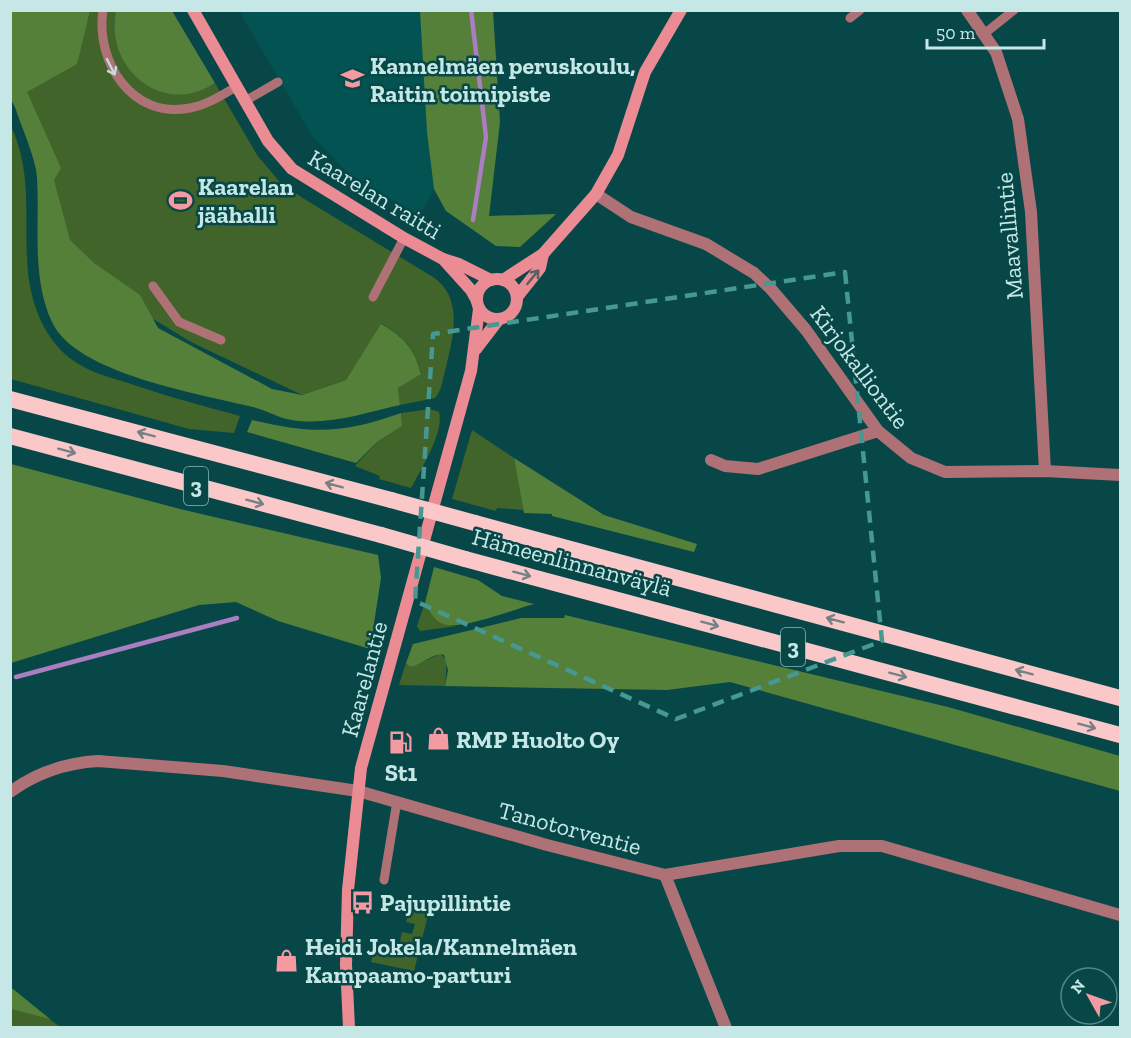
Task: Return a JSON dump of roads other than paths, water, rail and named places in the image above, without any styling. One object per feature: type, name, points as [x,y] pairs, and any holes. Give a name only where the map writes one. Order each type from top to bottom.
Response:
[{"type":"highway","points":[[10,390],[56,410]]},
{"type":"highway","name":"Hämeenlinnanväylä","points":[[10,399],[1120,698]]},
{"type":"highway","name":"Hämeenlinnanväylä","points":[[10,436],[1120,735]]},
{"type":"main road","name":"Kaarelan raitti","points":[[193,10],[275,152],[292,169],[404,238],[443,259],[497,280]]},
{"type":"main road","points":[[543,254],[540,268],[517,297],[513,312],[499,319],[488,317],[478,305],[482,286],[543,254],[596,194],[618,155],[645,72],[681,10]]},
{"type":"main road","name":"Kaarelan raitti","points":[[443,259],[471,290],[478,305]]},
{"type":"main road","points":[[497,280],[513,286],[517,297]]},
{"type":"main road","name":"Kaarelantie","points":[[476,349],[474,335],[478,305]]},
{"type":"main road","name":"Kaarelantie","points":[[349,1028],[346,964],[348,890],[358,791],[364,757],[476,349],[499,319]]},
{"type":"street","name":"Maavallintie","points":[[968,10],[996,52],[1018,119],[1031,212],[1045,471]]},
{"type":"street","name":"Kirjokalliontie","points":[[596,194],[625,214],[706,244],[754,273],[806,330],[878,431],[911,458],[945,472],[1045,471],[1120,475]]},
{"type":"street","points":[[711,460],[725,466],[758,469],[878,431]]},
{"type":"street","name":"Tanotorventie","points":[[10,792],[25,782],[77,762],[98,760],[223,771],[358,791],[547,845],[665,875],[839,846],[882,846],[1120,915]]},
{"type":"street","points":[[665,875],[726,1028]]},
{"type":"lane","points":[[103,10],[101,34],[107,59],[120,83],[137,97],[164,108],[188,109],[213,100],[236,87]]},
{"type":"lane","points":[[850,18],[860,10]]},
{"type":"lane","points":[[984,34],[1014,10]]},
{"type":"lane","points":[[245,102],[278,82]]},
{"type":"lane","points":[[373,297],[404,238]]},
{"type":"lane","points":[[153,286],[179,322],[221,340]]},
{"type":"lane","points":[[384,880],[397,801]]},
{"type":"waterway","points":[[471,10],[486,137],[473,220]]},
{"type":"waterway","points":[[16,677],[237,618]]},
{"type":"place","name":"Kannelmäen peruskoulu, Raitin toimipiste","points":[[352,79]]},
{"type":"place","name":"Kaarelan jäähalli","points":[[180,200]]},
{"type":"place","name":"RMP Huolto Oy","points":[[438,739]]},
{"type":"place","name":"St1","points":[[401,742]]},
{"type":"place","name":"Pajupillintie","points":[[362,902]]},
{"type":"place","name":"Heidi Jokela/Kannelmäen Kampaamo-parturi","points":[[287,960]]}]
